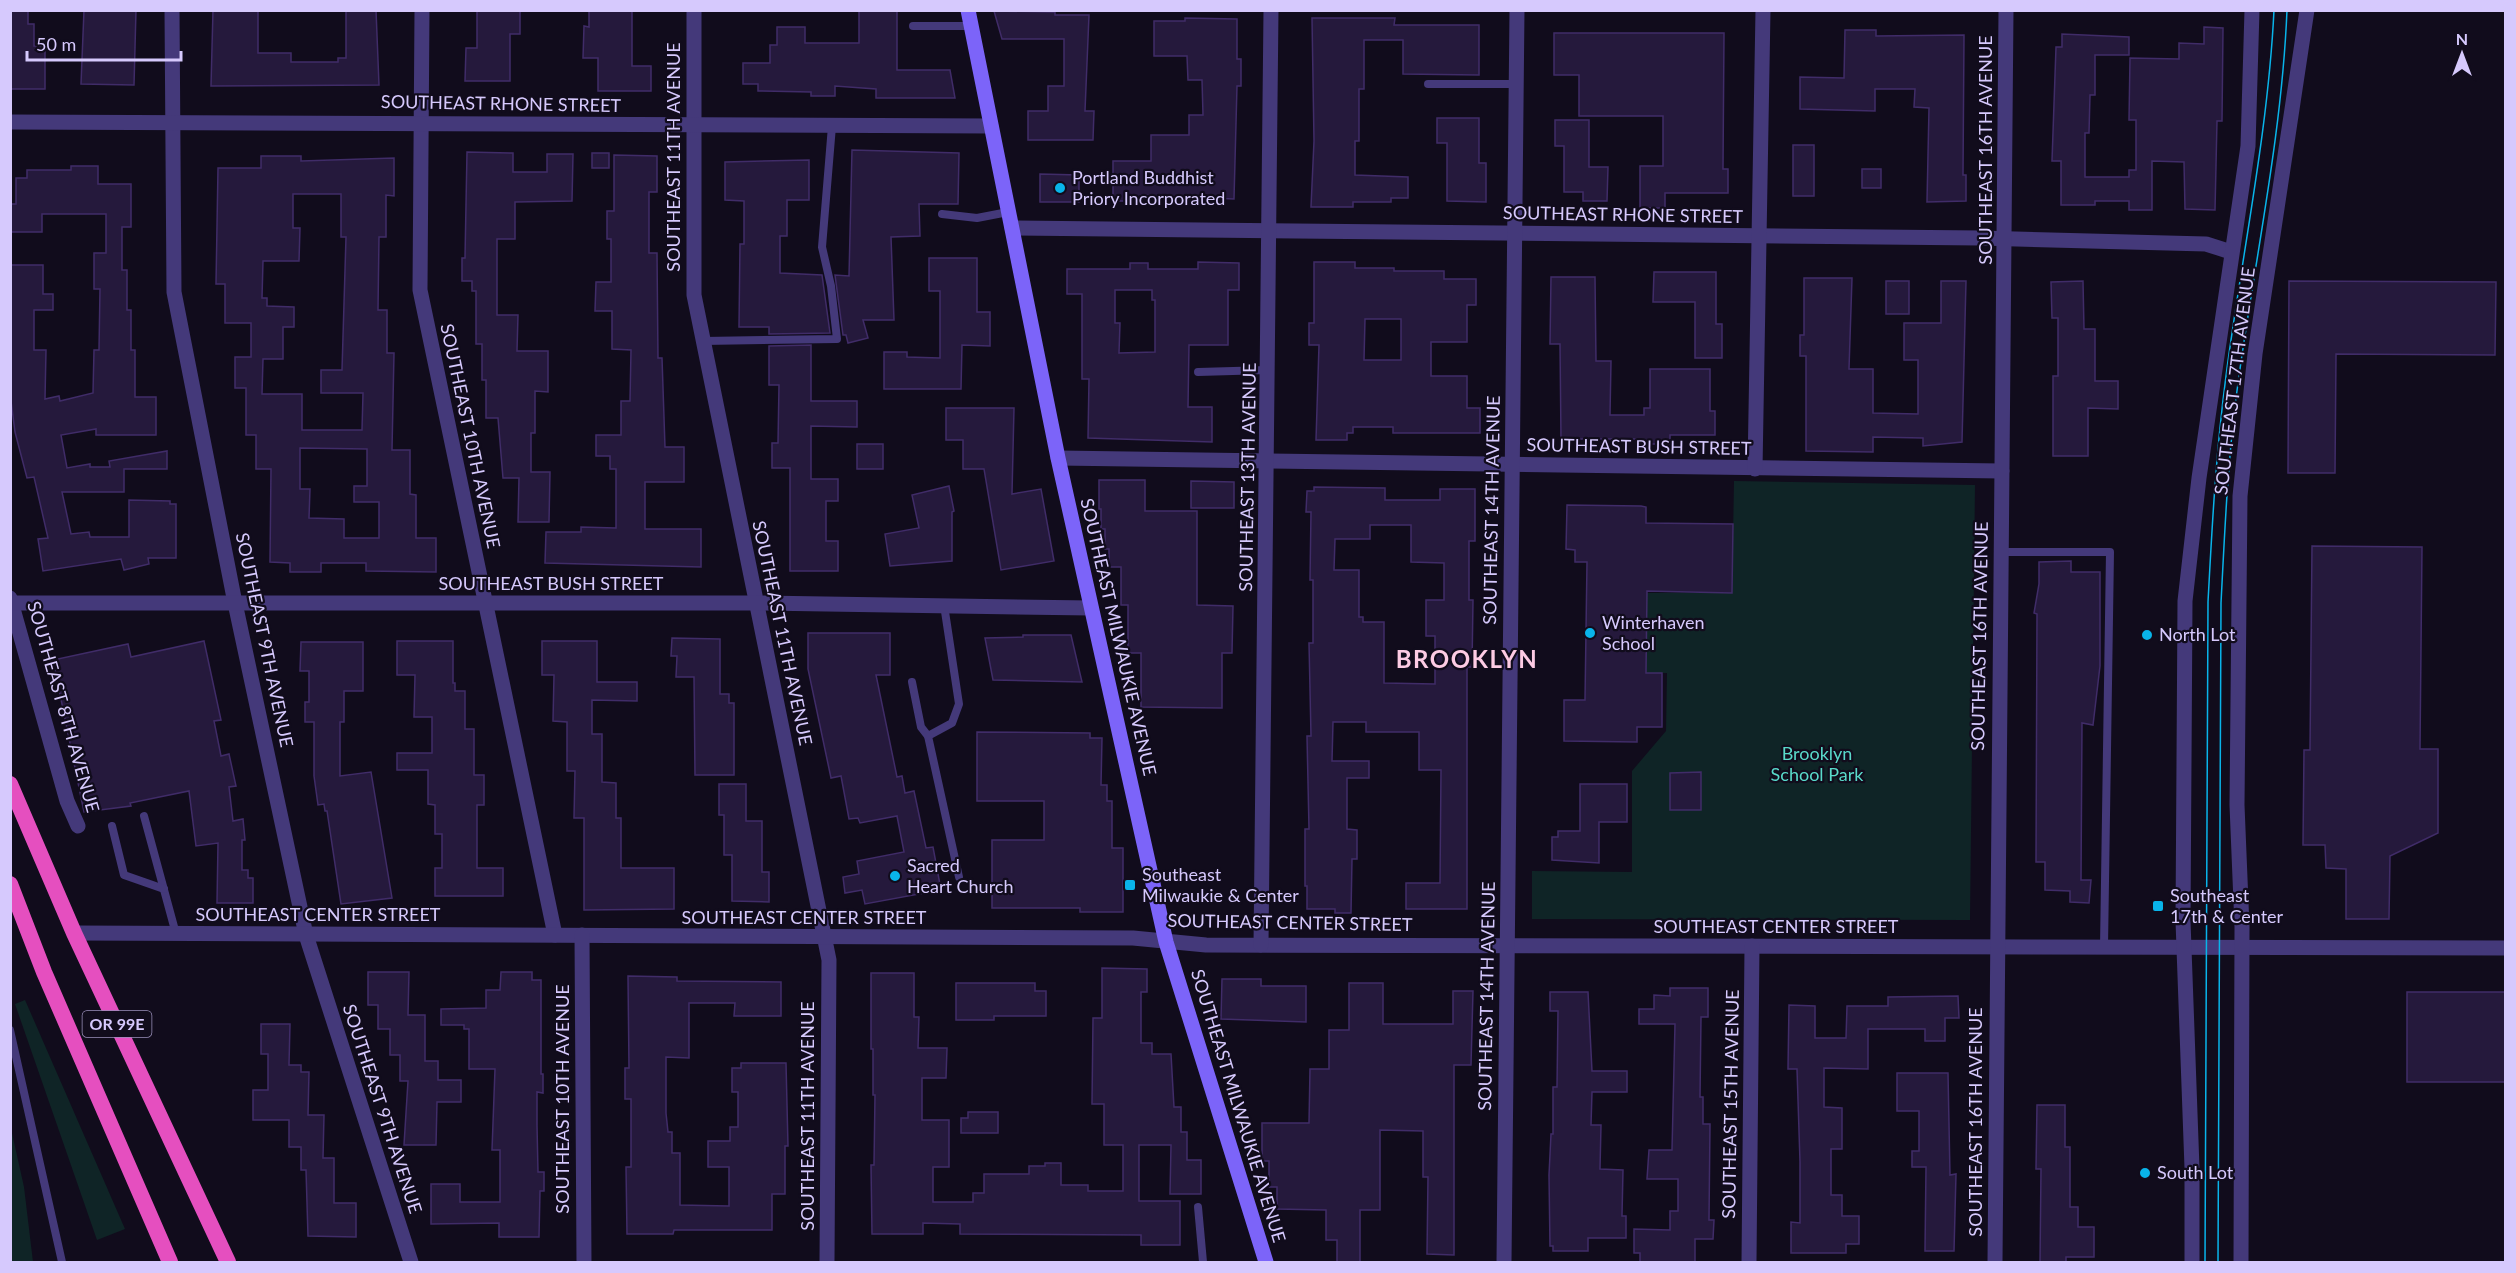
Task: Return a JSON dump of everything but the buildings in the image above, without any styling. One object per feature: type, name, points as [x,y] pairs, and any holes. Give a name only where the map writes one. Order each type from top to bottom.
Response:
[{"type":"highway","name":"OR 99E","points":[[10,784],[74,933],[228,1263]]},
{"type":"highway","name":"OR 99E","points":[[10,884],[44,972],[170,1263]]},
{"type":"main road","name":"SOUTHEAST MILWAUKIE AVENUE","points":[[969,18],[1058,458],[1166,942],[1266,1263]]},
{"type":"street","name":"SOUTHEAST 9TH AVENUE","points":[[172,10],[174,291],[235,603],[306,935],[411,1263]]},
{"type":"street","name":"SOUTHEAST 10TH AVENUE","points":[[422,10],[420,290],[555,935]]},
{"type":"street","name":"SOUTHEAST 11TH AVENUE","points":[[694,10],[694,295],[829,960],[827,1263]]},
{"type":"street","name":"SOUTHEAST 13TH AVENUE","points":[[1261,945],[1269,370],[1271,10]]},
{"type":"street","name":"SOUTHEAST 14TH AVENUE","points":[[1504,1263],[1517,10]]},
{"type":"street","points":[[1755,470],[1763,10]]},
{"type":"street","name":"SOUTHEAST 16TH AVENUE","points":[[1995,1263],[2006,10]]},
{"type":"street","name":"SOUTHEAST 17TH AVENUE","points":[[2192,1263],[2193,1168],[2184,947],[2185,601],[2199,478],[2248,146],[2252,10]]},
{"type":"street","name":"SOUTHEAST 17TH AVENUE","points":[[2241,1263],[2242,947],[2237,805],[2240,496],[2255,354],[2307,10]]},
{"type":"street","name":"SOUTHEAST RHONE STREET","points":[[10,122],[991,126]]},
{"type":"street","name":"SOUTHEAST RHONE STREET","points":[[1012,228],[2005,238],[2205,243],[2231,252]]},
{"type":"street","name":"SOUTHEAST BUSH STREET","points":[[1058,458],[1512,464],[1755,470],[2002,471]]},
{"type":"street","name":"SOUTHEAST BUSH STREET","points":[[11,600],[235,603],[756,603],[1091,608]]},
{"type":"street","name":"SOUTHEAST 8TH AVENUE","points":[[11,600],[66,801],[78,826]]},
{"type":"street","name":"SOUTHEAST CENTER STREET","points":[[74,933],[1133,938],[1166,942],[1261,945],[2505,948]]},
{"type":"street","name":"SOUTHEAST 10TH AVENUE","points":[[582,935],[584,1263]]},
{"type":"street","name":"SOUTHEAST 15TH AVENUE","points":[[1749,1263],[1752,946]]},
{"type":"lane","points":[[913,26],[969,18]]},
{"type":"lane","points":[[1428,84],[1516,84]]},
{"type":"lane","points":[[703,340],[837,339],[831,286],[822,247],[832,126]]},
{"type":"lane","points":[[942,214],[977,218],[1008,212]]},
{"type":"lane","points":[[1198,372],[1269,370]]},
{"type":"lane","points":[[2001,552],[2110,552],[2104,947]]},
{"type":"lane","points":[[928,736],[952,723],[959,704],[944,605]]},
{"type":"lane","points":[[912,682],[921,727],[928,736],[959,877]]},
{"type":"lane","points":[[144,816],[176,934]]},
{"type":"lane","points":[[112,826],[124,875],[164,889]]},
{"type":"lane","points":[[10,1030],[62,1263]]},
{"type":"lane","points":[[1198,1207],[1203,1263]]},
{"type":"green space","name":"Brooklyn School Park","points":[[1734,481],[1975,485],[1970,920],[1532,919],[1532,871],[1632,872],[1632,771],[1666,731],[1667,673],[1646,673],[1647,593],[1732,592]]},
{"type":"green space","points":[[25,1000],[125,1229],[97,1240],[15,1004]]},
{"type":"green space","points":[[10,1124],[24,1187],[33,1262],[11,1261]]},
{"type":"tram line","points":[[2205,1262],[2208,602],[2223,404],[2266,102],[2274,10]]},
{"type":"tram line","points":[[2218,1262],[2221,603],[2224,546],[2235,404],[2274,148],[2287,10]]},
{"type":"place","name":"Portland Buddhist Priory Incorporated","points":[[1060,188]]},
{"type":"place","name":"Winterhaven School","points":[[1590,633]]},
{"type":"place","name":"North Lot","points":[[2147,635]]},
{"type":"place","name":"Sacred Heart Church","points":[[895,876]]},
{"type":"place","name":"Southeast Milwaukie & Center","points":[[1130,885]]},
{"type":"place","name":"Southeast 17th & Center","points":[[2158,906]]},
{"type":"place","name":"South Lot","points":[[2145,1173]]},
{"type":"district","name":"BROOKLYN","points":[[1467,660]]}]
